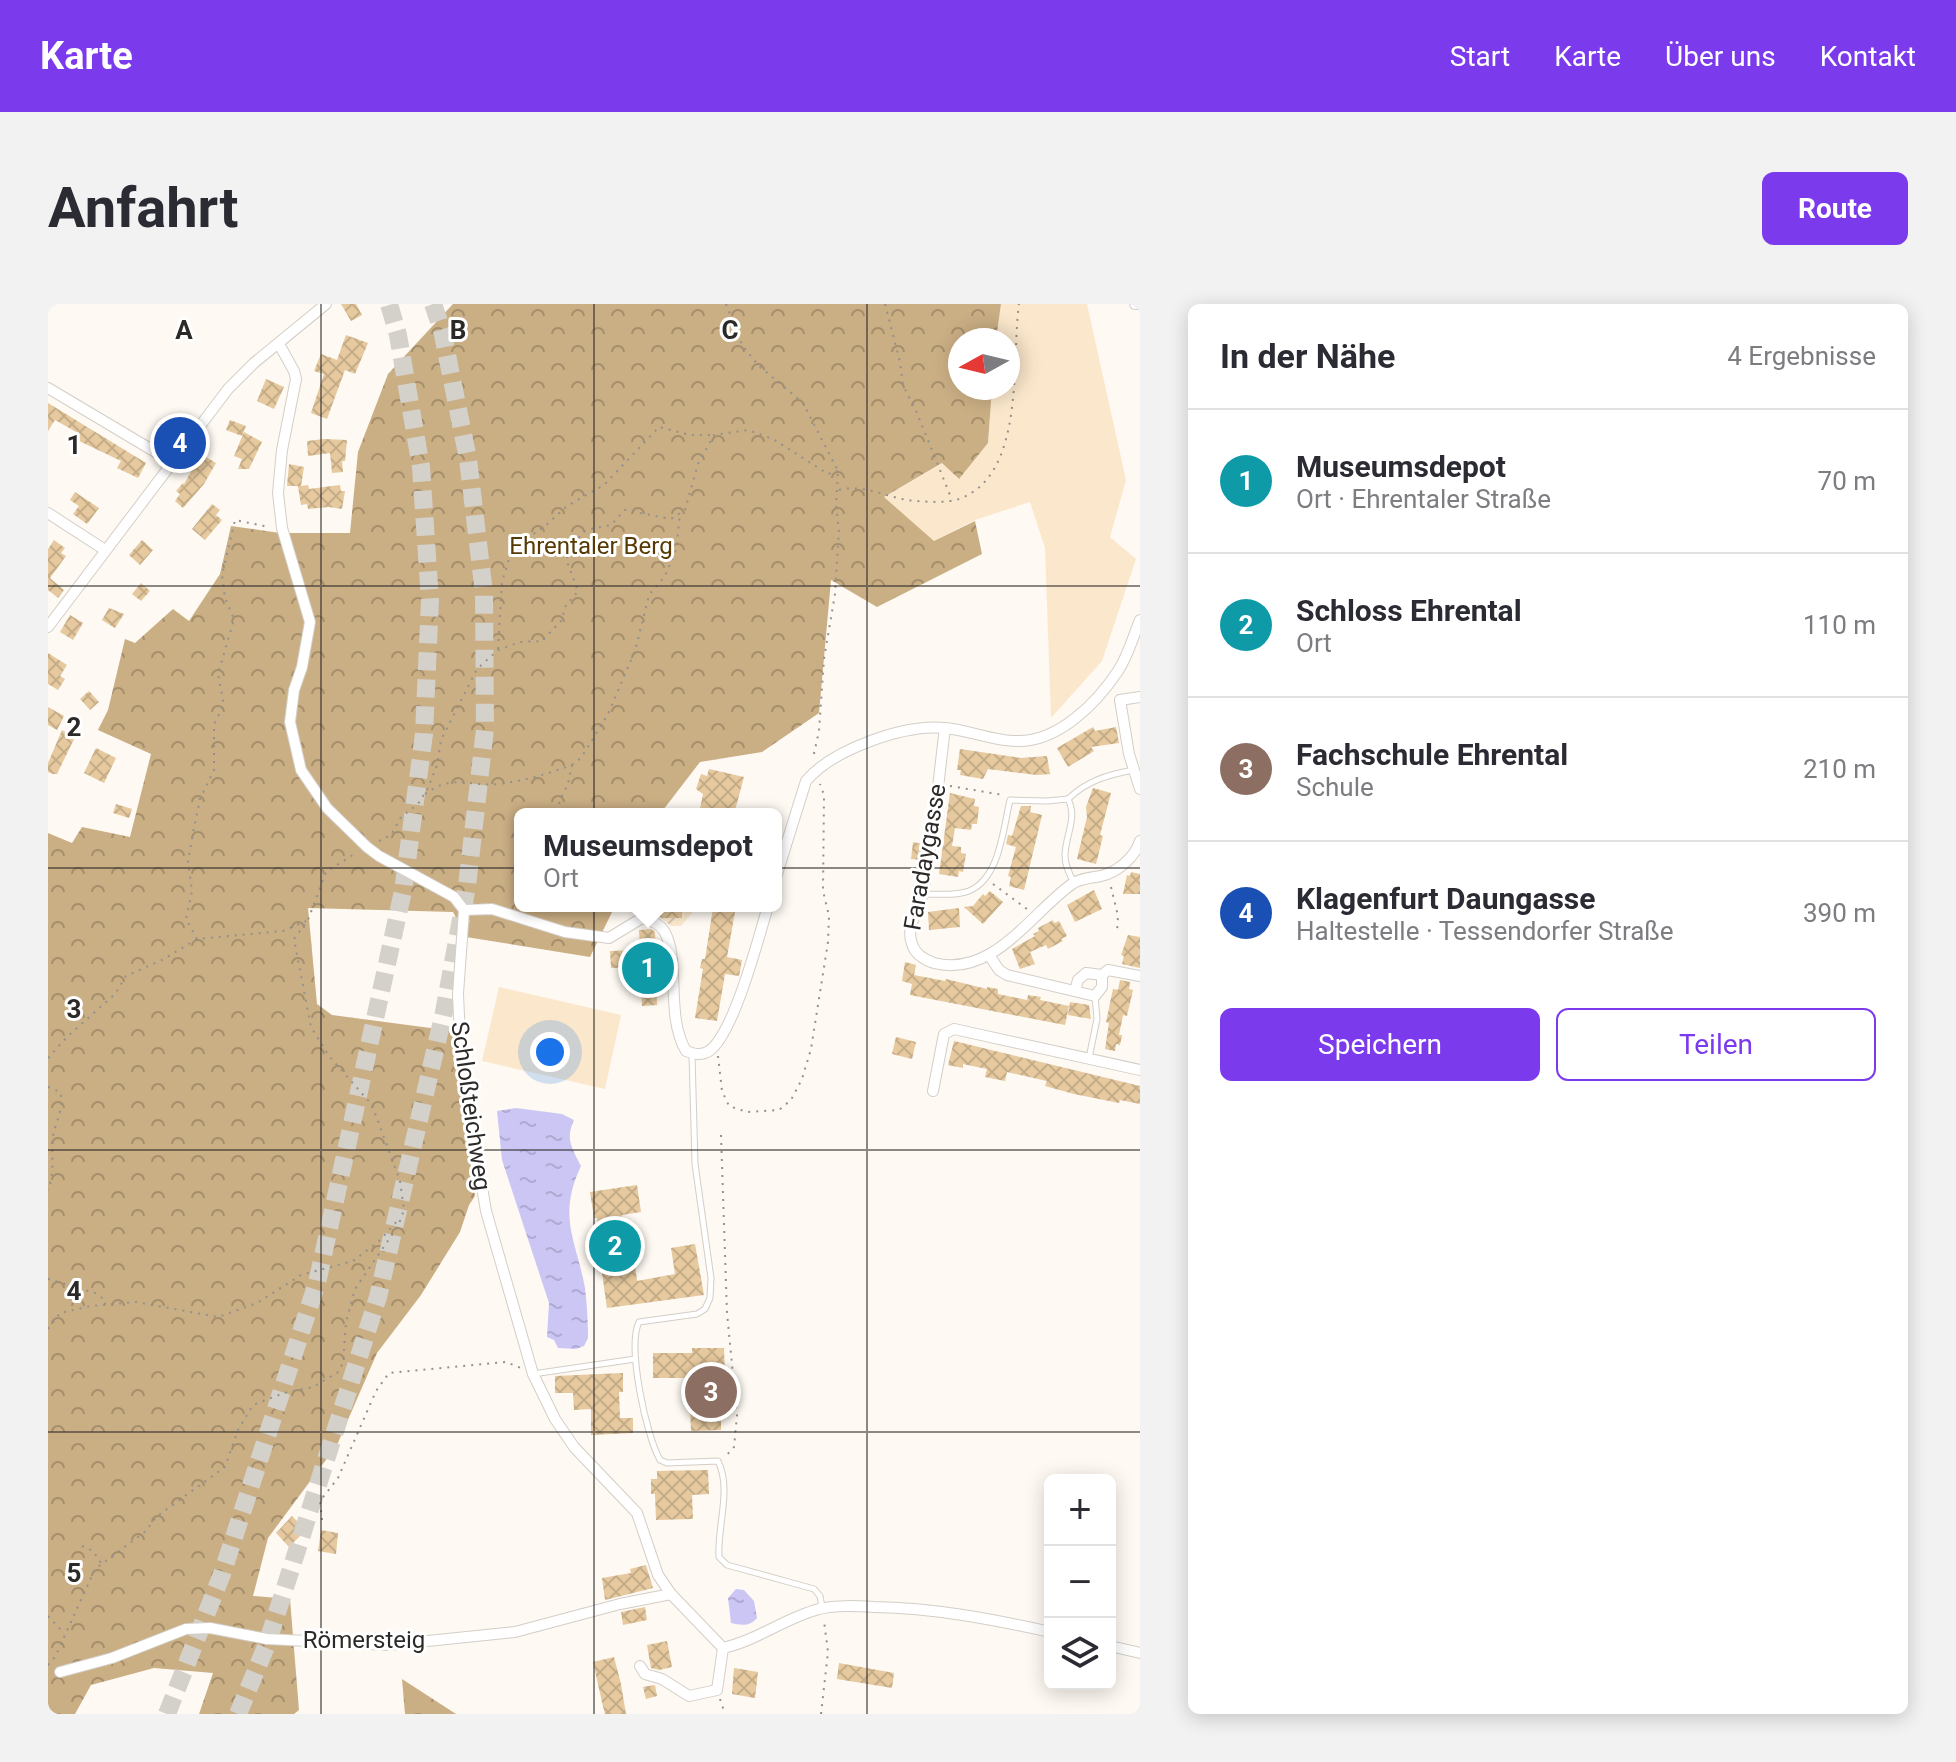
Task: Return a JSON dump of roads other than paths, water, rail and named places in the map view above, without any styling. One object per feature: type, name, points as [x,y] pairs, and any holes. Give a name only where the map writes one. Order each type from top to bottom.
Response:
[{"type":"street","points":[[48,627],[228,389],[254,363],[326,304]]},
{"type":"street","points":[[279,344],[296,379],[282,450],[278,493],[282,528],[310,622],[290,722],[301,770],[327,808],[367,847],[454,897],[464,910],[492,909],[565,932],[609,938],[642,918],[653,920],[664,931],[668,943],[677,1032],[686,1051],[692,1054],[706,1053],[712,1049],[738,1003],[766,912]]},
{"type":"street","points":[[48,388],[174,463]]},
{"type":"street","points":[[48,513],[105,550]]},
{"type":"street","points":[[782,858],[806,781],[815,770],[864,744],[899,733],[945,728],[1000,740],[1040,739],[1081,713],[1107,686],[1127,655],[1139,625]]},
{"type":"street","points":[[1107,686],[1120,700],[1133,770],[1140,789]]},
{"type":"street","points":[[1120,700],[1140,697]]},
{"type":"street","name":"Faradaygasse","points":[[945,728],[923,895],[910,934],[918,955],[944,965],[972,962],[989,955],[1074,883],[1108,874],[1121,866],[1139,845]]},
{"type":"street","name":"Schloßteichweg","points":[[464,910],[458,994],[461,1060],[486,1211],[533,1374],[555,1419],[574,1447],[637,1513],[658,1575],[671,1594],[723,1648]]},
{"type":"street","points":[[989,955],[999,970],[1007,975],[1095,996],[1102,987],[1102,975]]},
{"type":"street","points":[[1102,975],[1108,970],[1140,976]]},
{"type":"street","points":[[1075,991],[1082,976],[1092,972],[1102,975]]},
{"type":"street","points":[[933,1091],[944,1034],[954,1029],[1140,1070]]},
{"type":"street","name":"Römersteig","points":[[60,1672],[112,1658],[186,1629],[210,1628],[267,1639],[389,1645],[515,1632],[671,1594]]},
{"type":"street","points":[[640,1666],[645,1674],[662,1679],[689,1696],[717,1690],[723,1648],[746,1643],[799,1615],[822,1608],[910,1609],[980,1616],[1044,1631]]},
{"type":"street","points":[[1116,1647],[1140,1653]]},
{"type":"lane","points":[[923,895],[962,893],[986,879],[993,867],[1010,800],[1068,799],[1094,780],[1133,770]]},
{"type":"lane","points":[[1068,799],[1073,816],[1064,854],[1074,883]]},
{"type":"lane","points":[[1088,1059],[1097,1019],[1095,996]]},
{"type":"lane","points":[[692,1054],[695,1164],[711,1278],[710,1298],[705,1309],[697,1314],[639,1322],[636,1327],[635,1359],[660,1460],[667,1463],[718,1461],[723,1476],[719,1557],[727,1565],[814,1589],[820,1596],[822,1608]]},
{"type":"lane","points":[[533,1374],[635,1359]]},
{"type":"water","points":[[516,1108],[562,1114],[574,1120],[570,1138],[581,1166],[570,1200],[569,1214],[585,1288],[588,1332],[584,1346],[576,1349],[558,1348],[554,1340],[547,1337],[549,1303],[502,1160],[497,1111]]},
{"type":"water","points":[[736,1589],[744,1590],[754,1601],[757,1618],[748,1624],[731,1623],[728,1598]]},
{"type":"tunnel","points":[[167,1714],[222,1574],[317,1283],[403,891],[424,734],[430,600],[421,467],[398,335],[389,304]]},
{"type":"tunnel","points":[[238,1714],[267,1644],[378,1297],[444,1012],[467,886],[485,729],[484,593],[468,459],[442,330],[433,304]]},
{"type":"place","name":"Klagenfurt Daungasse","points":[[180,443]]},
{"type":"place","name":"Museumsdepot","points":[[648,968]]},
{"type":"place","name":"Schloss Ehrental","points":[[615,1246]]},
{"type":"place","name":"Fachschule Ehrental","points":[[711,1392]]},
{"type":"park label","name":"Ehrentaler Berg","points":[[591,546]]}]
